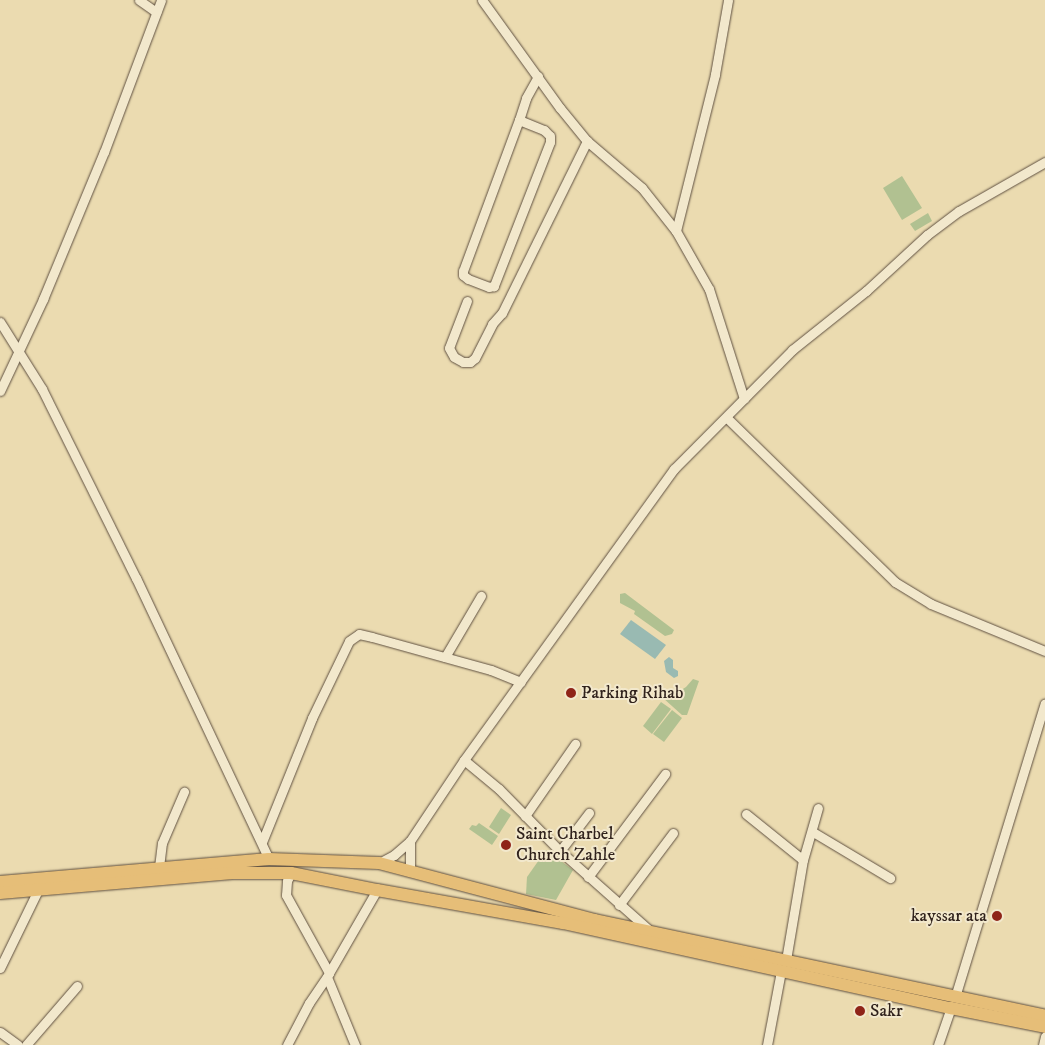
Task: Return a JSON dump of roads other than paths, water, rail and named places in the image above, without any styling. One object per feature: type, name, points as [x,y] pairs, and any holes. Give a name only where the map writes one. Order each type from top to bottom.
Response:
[{"type":"highway","points":[[0,882],[269,859],[379,863],[570,914],[651,931],[784,965]]},
{"type":"highway","points":[[358,885],[356,870],[362,862]]},
{"type":"highway","points":[[0,893],[232,873],[291,872],[377,890],[784,965],[953,1002],[1045,1026]]},
{"type":"highway","points":[[404,894],[410,872]]},
{"type":"highway","points":[[953,1002],[1045,1016]]},
{"type":"street","points":[[139,0],[156,12]]},
{"type":"street","points":[[0,392],[20,350],[107,144],[161,0]]},
{"type":"street","points":[[482,0],[587,141],[642,188],[676,231],[709,289],[744,399]]},
{"type":"street","points":[[676,231],[715,74],[728,0]]},
{"type":"street","points":[[519,120],[548,133],[550,142],[494,286],[489,287],[468,279],[463,275],[463,271],[526,98],[538,76]]},
{"type":"street","points":[[467,301],[449,348],[454,357],[462,362],[470,362],[475,358],[492,324],[502,314],[587,141]]},
{"type":"street","points":[[379,863],[394,855],[410,841],[464,760],[674,468],[727,418],[792,350],[866,291],[927,235],[960,211],[1045,162]]},
{"type":"street","points":[[0,322],[20,350],[42,389],[136,578],[269,859]]},
{"type":"street","points":[[727,418],[895,582],[931,604],[1045,650]]},
{"type":"street","points":[[445,657],[481,596]]},
{"type":"street","points":[[262,842],[312,718],[348,640],[359,634],[490,670],[521,682]]},
{"type":"street","points":[[938,1045],[1045,703]]},
{"type":"street","points":[[525,816],[575,744]]},
{"type":"street","points":[[464,760],[499,789],[588,877],[651,931]]},
{"type":"street","points":[[588,877],[665,774]]},
{"type":"street","points":[[159,867],[162,843],[184,792]]},
{"type":"street","points":[[767,1045],[803,860],[813,832],[818,808]]},
{"type":"street","points":[[560,851],[589,813]]},
{"type":"street","points":[[746,814],[803,860]]},
{"type":"street","points":[[813,832],[890,878]]},
{"type":"street","points":[[619,905],[673,833]]},
{"type":"street","points":[[410,841],[410,872]]},
{"type":"street","points":[[291,872],[287,881],[286,895],[328,975],[355,1045]]},
{"type":"street","points":[[0,968],[38,890]]},
{"type":"street","points":[[287,1045],[309,1003],[328,975],[377,890]]},
{"type":"street","points":[[26,1045],[78,986]]},
{"type":"street","points":[[0,1032],[18,1045]]},
{"type":"street","points":[[1042,1045],[1045,1036]]},
{"type":"water","points":[[631,620],[666,645],[655,659],[620,634]]},
{"type":"water","points":[[669,657],[673,660],[673,668],[678,671],[678,676],[674,678],[666,672],[664,661]]},
{"type":"place","name":"Parking Rihab","points":[[571,693]]},
{"type":"place","name":"Saint Charbel Church Zahle","points":[[506,845]]},
{"type":"place","name":"kayssar ata","points":[[997,916]]},
{"type":"place","name":"Sakr","points":[[860,1011]]}]
